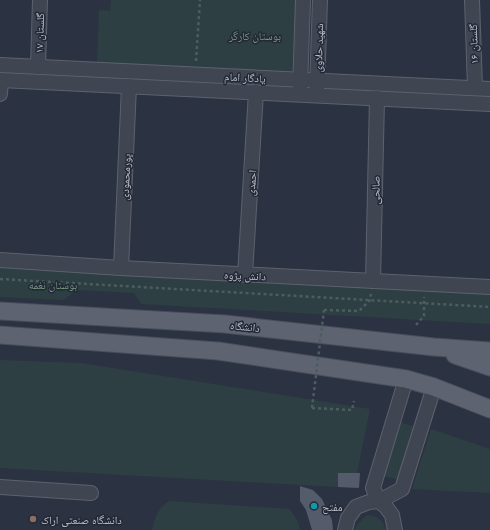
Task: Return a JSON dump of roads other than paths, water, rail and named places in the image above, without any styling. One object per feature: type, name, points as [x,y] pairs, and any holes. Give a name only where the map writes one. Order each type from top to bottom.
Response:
[{"type":"main road","name":"دانشگاه","points":[[0,311],[225,324],[434,347],[490,351]]},
{"type":"main road","points":[[0,335],[218,351],[406,379],[434,387],[490,409]]},
{"type":"main road","points":[[434,347],[490,367]]},
{"type":"street","name":"گلستان ۱۷","points":[[38,67],[40,0]]},
{"type":"street","name":"شهید حلاوی","points":[[299,94],[303,0]]},
{"type":"street","name":"شهید حلاوی","points":[[316,95],[320,0]]},
{"type":"street","name":"گلستان ۱۶","points":[[472,0],[474,88]]},
{"type":"street","name":"یادگار امام","points":[[0,65],[490,89]]},
{"type":"street","name":"یادگار امام","points":[[0,80],[490,104]]},
{"type":"street","points":[[0,80],[0,94]]},
{"type":"street","name":"پورمحمودی","points":[[121,268],[129,86]]},
{"type":"street","name":"احمدی","points":[[245,275],[256,92]]},
{"type":"street","name":"صالحی","points":[[373,281],[377,98]]},
{"type":"street","name":"دانش پژوه","points":[[0,260],[490,288]]},
{"type":"street","points":[[395,530],[392,515],[379,501],[373,488],[406,379]]},
{"type":"street","points":[[345,530],[348,518],[356,507],[369,502],[379,501],[402,489],[434,387]]},
{"type":"street","points":[[0,487],[91,493]]},
{"type":"place","name":"مفتح","points":[[314,506]]},
{"type":"place","name":"دانشگاه صنعتی اراک","points":[[33,519]]},
{"type":"park label","name":"بوستان کارگر","points":[[255,35]]},
{"type":"park label","name":"بوستان نغمه","points":[[53,284]]}]
